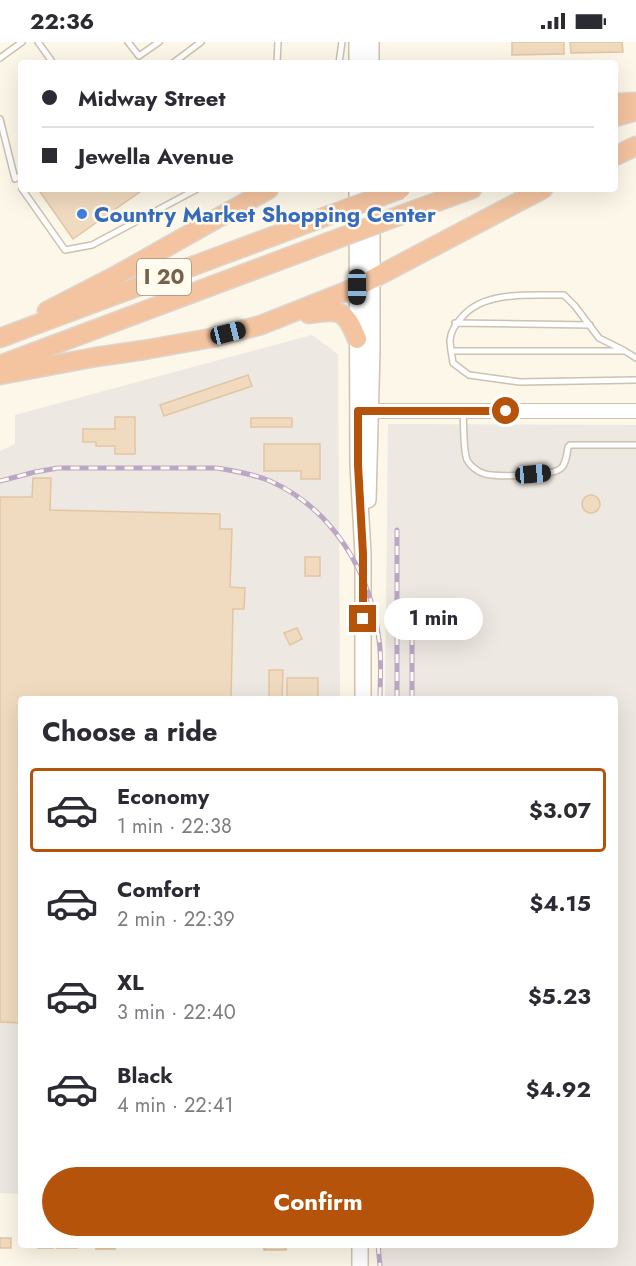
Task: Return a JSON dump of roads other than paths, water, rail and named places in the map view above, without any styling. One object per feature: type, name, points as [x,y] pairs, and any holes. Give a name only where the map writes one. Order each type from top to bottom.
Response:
[{"type":"highway","points":[[618,103],[636,102]]},
{"type":"highway","points":[[618,116],[636,111]]},
{"type":"highway","points":[[618,141],[636,137]]},
{"type":"highway","points":[[618,155],[636,146]]},
{"type":"highway","points":[[0,338],[264,192]]},
{"type":"highway","name":"I 20","points":[[0,338],[393,192]]},
{"type":"highway","name":"I 20","points":[[0,364],[464,192]]},
{"type":"highway","points":[[261,325],[364,283],[537,192]]},
{"type":"highway","points":[[0,375],[211,338],[309,314],[335,311],[349,321],[357,339]]},
{"type":"main road","points":[[357,42],[357,60]]},
{"type":"main road","points":[[371,42],[371,60]]},
{"type":"main road","points":[[357,192],[364,283],[364,411],[358,474],[363,554],[363,696]]},
{"type":"main road","points":[[364,411],[357,339],[372,192]]},
{"type":"main road","points":[[360,1248],[360,1266]]},
{"type":"street","points":[[364,411],[636,411]]},
{"type":"lane","points":[[0,58],[22,42]]},
{"type":"lane","points":[[38,42],[51,60]]},
{"type":"lane","points":[[128,42],[139,56],[155,43]]},
{"type":"lane","points":[[177,60],[201,42]]},
{"type":"lane","points":[[277,60],[278,42]]},
{"type":"lane","points":[[339,60],[342,42]]},
{"type":"lane","points":[[0,119],[15,179],[18,183]]},
{"type":"lane","points":[[25,192],[65,250],[92,245],[191,192]]},
{"type":"lane","points":[[636,358],[600,338],[564,295],[502,297],[486,300],[468,309],[455,323],[450,340],[453,363],[469,375],[520,382],[636,380]]},
{"type":"lane","points":[[455,323],[590,325]]},
{"type":"lane","points":[[451,351],[625,351]]},
{"type":"lane","points":[[463,411],[467,461],[474,468],[487,474],[514,476],[560,470],[564,466],[570,445],[636,445]]},
{"type":"railway","points":[[0,481],[58,468],[217,468],[264,479],[292,493],[330,526],[358,568],[375,615],[381,662],[380,696]]},
{"type":"railway","points":[[397,530],[397,696]]},
{"type":"railway","points":[[412,627],[412,696]]},
{"type":"railway","points":[[378,1248],[380,1266]]},
{"type":"place","name":"Country Market Shopping Center","points":[[82,214]]}]
